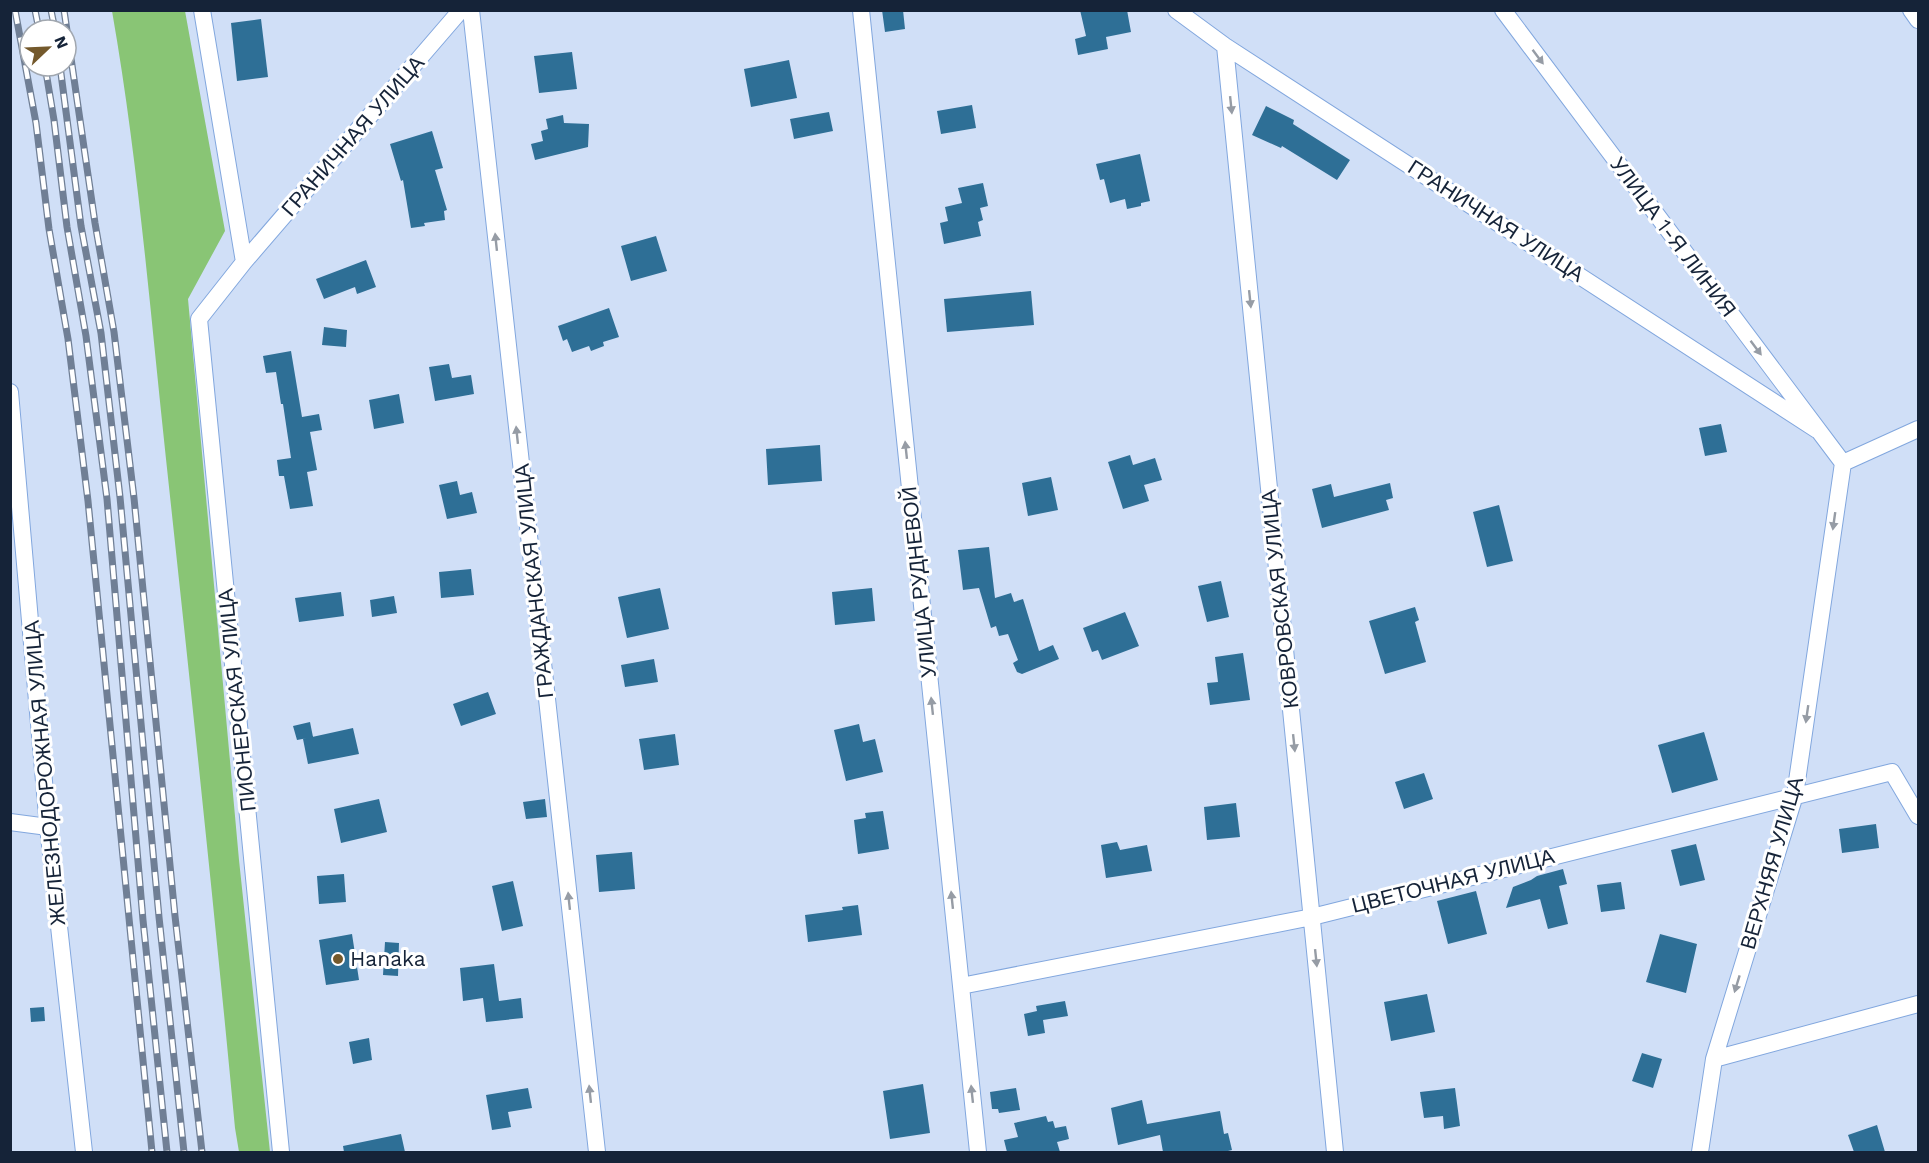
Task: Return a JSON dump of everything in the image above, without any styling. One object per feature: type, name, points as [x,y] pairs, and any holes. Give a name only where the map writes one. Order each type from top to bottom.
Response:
[{"type":"street","points":[[202,10],[244,262]]},
{"type":"street","name":"ГРАНИЧНАЯ УЛИЦА","points":[[244,262],[461,10]]},
{"type":"street","name":"ГРАЖДАНСКАЯ УЛИЦА","points":[[471,10],[597,1152]]},
{"type":"street","name":"УЛИЦА РУДНЕВОЙ","points":[[861,10],[978,1152]]},
{"type":"street","name":"ГРАНИЧНАЯ УЛИЦА","points":[[1176,10],[1225,46],[1817,430]]},
{"type":"street","name":"УЛИЦА 1-Я ЛИНИЯ","points":[[1503,10],[1842,463]]},
{"type":"street","points":[[1911,10],[1918,21]]},
{"type":"street","name":"КОВРОВСКАЯ УЛИЦА","points":[[1225,46],[1335,1152]]},
{"type":"street","name":"ПИОНЕРСКАЯ УЛИЦА","points":[[244,262],[199,319],[280,1152]]},
{"type":"street","name":"ЖЕЛЕЗНОДОРОЖНАЯ УЛИЦА","points":[[10,392],[48,827],[84,1152]]},
{"type":"street","points":[[1842,463],[1918,429]]},
{"type":"street","name":"ВЕРХНЯЯ УЛИЦА","points":[[1700,1152],[1714,1059],[1795,795],[1842,463]]},
{"type":"street","name":"ЦВЕТОЧНАЯ УЛИЦА","points":[[961,986],[1312,917],[1892,772],[1918,816]]},
{"type":"street","points":[[10,822],[48,827]]},
{"type":"street","points":[[1714,1059],[1918,1004]]},
{"type":"green space","points":[[112,11],[185,11],[225,231],[188,299],[239,860],[270,1152],[239,1152],[235,1128],[143,235]]},
{"type":"building","points":[[882,10],[903,10],[905,29],[885,32]]},
{"type":"building","points":[[1080,10],[1127,10],[1131,32],[1106,37],[1108,49],[1078,55],[1075,39],[1086,36]]},
{"type":"building","points":[[261,19],[268,77],[237,81],[231,23]]},
{"type":"building","points":[[572,52],[577,89],[539,93],[534,56]]},
{"type":"building","points":[[789,60],[797,98],[751,107],[744,69]]},
{"type":"building","points":[[972,105],[976,128],[941,134],[937,111]]},
{"type":"building","points":[[1266,106],[1294,120],[1293,124],[1350,160],[1337,180],[1282,146],[1281,148],[1252,135]]},
{"type":"building","points":[[829,112],[833,131],[794,139],[790,119]]},
{"type":"building","points":[[563,115],[564,123],[589,124],[588,147],[535,160],[531,144],[543,141],[541,131],[548,129],[546,119]]},
{"type":"building","points":[[432,131],[443,168],[435,170],[447,210],[444,211],[445,220],[424,223],[425,226],[411,228],[403,180],[401,181],[390,144]]},
{"type":"building","points":[[1140,154],[1150,201],[1127,209],[1125,199],[1110,203],[1104,179],[1100,180],[1096,164]]},
{"type":"building","points":[[983,183],[988,206],[980,208],[983,220],[978,222],[981,236],[944,244],[940,223],[948,221],[945,207],[962,203],[958,188]]},
{"type":"building","points":[[656,236],[667,271],[631,281],[621,246]]},
{"type":"building","points":[[366,260],[376,287],[357,294],[355,287],[324,299],[316,279]]},
{"type":"building","points":[[1031,291],[1034,325],[947,332],[944,299]]},
{"type":"building","points":[[609,308],[619,337],[603,342],[604,346],[591,351],[589,346],[572,352],[567,339],[563,341],[558,326]]},
{"type":"building","points":[[324,327],[347,330],[346,347],[322,345]]},
{"type":"building","points":[[291,351],[302,417],[319,414],[322,430],[310,432],[317,470],[307,472],[313,506],[290,509],[284,476],[279,476],[277,460],[291,458],[283,404],[281,404],[276,372],[266,373],[263,356]]},
{"type":"building","points":[[449,364],[452,378],[471,375],[474,394],[435,401],[429,367]]},
{"type":"building","points":[[399,394],[404,423],[374,429],[369,400]]},
{"type":"building","points":[[1721,424],[1727,452],[1705,456],[1699,428]]},
{"type":"building","points":[[820,445],[822,481],[768,485],[766,449]]},
{"type":"building","points":[[1130,455],[1133,465],[1155,458],[1162,480],[1144,485],[1149,501],[1123,509],[1108,462]]},
{"type":"building","points":[[1051,477],[1058,510],[1028,516],[1022,483]]},
{"type":"building","points":[[457,481],[460,495],[472,492],[477,513],[447,519],[439,485]]},
{"type":"building","points":[[1390,483],[1393,498],[1386,500],[1389,510],[1322,528],[1312,489],[1331,484],[1334,497]]},
{"type":"building","points":[[1499,505],[1513,561],[1487,567],[1473,512]]},
{"type":"building","points":[[989,547],[995,598],[1011,593],[1014,602],[1023,599],[1039,651],[1053,645],[1059,659],[1022,674],[1017,672],[1013,663],[1018,660],[1008,634],[999,636],[996,626],[991,628],[979,588],[963,590],[958,550]]},
{"type":"building","points":[[471,569],[474,595],[441,598],[439,572]]},
{"type":"building","points":[[1221,581],[1229,617],[1207,622],[1198,586]]},
{"type":"building","points":[[660,588],[669,629],[627,638],[618,597]]},
{"type":"building","points":[[872,588],[875,621],[835,625],[832,592]]},
{"type":"building","points":[[341,592],[344,616],[299,622],[295,598]]},
{"type":"building","points":[[394,596],[397,613],[372,617],[370,600]]},
{"type":"building","points":[[1415,607],[1419,620],[1415,622],[1426,662],[1385,674],[1369,621]]},
{"type":"building","points":[[1125,612],[1139,646],[1102,660],[1098,650],[1092,652],[1083,628]]},
{"type":"building","points":[[1243,653],[1250,700],[1210,705],[1207,683],[1218,682],[1215,657]]},
{"type":"building","points":[[654,659],[658,682],[625,687],[621,665]]},
{"type":"building","points":[[488,692],[496,714],[461,726],[453,704]]},
{"type":"building","points":[[310,722],[313,737],[297,740],[293,726]]},
{"type":"building","points":[[859,724],[863,742],[875,739],[883,772],[846,781],[834,730]]},
{"type":"building","points":[[353,728],[359,754],[308,764],[303,739]]},
{"type":"building","points":[[1704,732],[1718,780],[1672,793],[1658,745]]},
{"type":"building","points":[[675,734],[679,765],[644,770],[639,739]]},
{"type":"building","points":[[1424,773],[1433,799],[1404,809],[1395,782]]},
{"type":"building","points":[[379,799],[387,832],[341,843],[334,809]]},
{"type":"building","points":[[545,799],[547,817],[526,819],[523,802]]},
{"type":"building","points":[[1236,803],[1240,837],[1207,840],[1204,807]]},
{"type":"building","points":[[883,811],[889,849],[858,854],[854,820],[866,818],[865,813]]},
{"type":"building","points":[[1876,824],[1879,848],[1842,853],[1839,829]]},
{"type":"building","points":[[1117,842],[1120,850],[1147,845],[1152,871],[1106,878],[1101,845]]},
{"type":"building","points":[[1696,844],[1705,880],[1680,886],[1671,850]]},
{"type":"building","points":[[632,852],[635,889],[599,892],[596,855]]},
{"type":"building","points":[[1563,869],[1567,884],[1559,886],[1568,924],[1548,929],[1540,899],[1506,908],[1513,887],[1537,876]]},
{"type":"building","points":[[344,874],[346,902],[319,904],[317,876]]},
{"type":"building","points":[[513,881],[523,926],[502,931],[492,886]]},
{"type":"building","points":[[1621,882],[1625,909],[1601,912],[1597,885]]},
{"type":"building","points":[[1476,891],[1487,934],[1448,944],[1437,901]]},
{"type":"building","points":[[858,905],[862,935],[808,942],[805,915],[843,910],[842,907]]},
{"type":"building","points":[[352,934],[359,980],[326,985],[319,940]]},
{"type":"building","points":[[1660,934],[1697,944],[1686,993],[1646,982]]},
{"type":"building","points":[[385,942],[399,943],[398,976],[383,975]]},
{"type":"building","points":[[494,964],[499,1001],[521,998],[523,1018],[486,1022],[483,998],[463,1001],[460,968]]},
{"type":"building","points":[[1427,994],[1435,1032],[1391,1041],[1384,1002]]},
{"type":"building","points":[[1065,1001],[1068,1016],[1043,1020],[1045,1033],[1028,1036],[1024,1014],[1037,1011],[1036,1006]]},
{"type":"building","points":[[44,1007],[45,1021],[31,1022],[30,1008]]},
{"type":"building","points":[[369,1038],[372,1060],[353,1064],[349,1042]]},
{"type":"building","points":[[1642,1053],[1662,1059],[1653,1088],[1632,1081]]},
{"type":"building","points":[[923,1084],[930,1133],[890,1139],[883,1091]]},
{"type":"building","points":[[528,1088],[532,1108],[508,1112],[511,1127],[492,1130],[486,1095]]},
{"type":"building","points":[[1016,1088],[1020,1110],[999,1113],[998,1109],[992,1109],[990,1092]]},
{"type":"building","points":[[1455,1088],[1460,1126],[1444,1129],[1443,1116],[1424,1118],[1420,1092]]},
{"type":"building","points":[[1142,1100],[1147,1124],[1220,1111],[1224,1134],[1228,1133],[1232,1150],[1163,1152],[1160,1135],[1118,1145],[1111,1108]]},
{"type":"building","points":[[1046,1116],[1048,1122],[1053,1121],[1055,1128],[1066,1126],[1069,1139],[1057,1142],[1060,1152],[1007,1152],[1004,1140],[1018,1137],[1014,1123]]},
{"type":"building","points":[[1877,1125],[1885,1152],[1854,1152],[1848,1135]]},
{"type":"building","points":[[401,1134],[405,1152],[344,1152],[343,1146]]},
{"type":"railway","points":[[15,10],[36,123],[49,229],[68,339],[88,501],[152,1152]]},
{"type":"railway","points":[[35,10],[37,18]]},
{"type":"railway","points":[[51,10],[53,18]]},
{"type":"railway","points":[[64,10],[95,223],[114,332],[134,498],[175,916],[202,1152]]},
{"type":"railway","points":[[47,78],[67,227],[86,336],[107,499],[143,920],[167,1152]]},
{"type":"railway","points":[[62,78],[81,226],[101,333],[120,497],[159,917],[184,1152]]},
{"type":"place","name":"Hanaka","points":[[338,959]]}]
